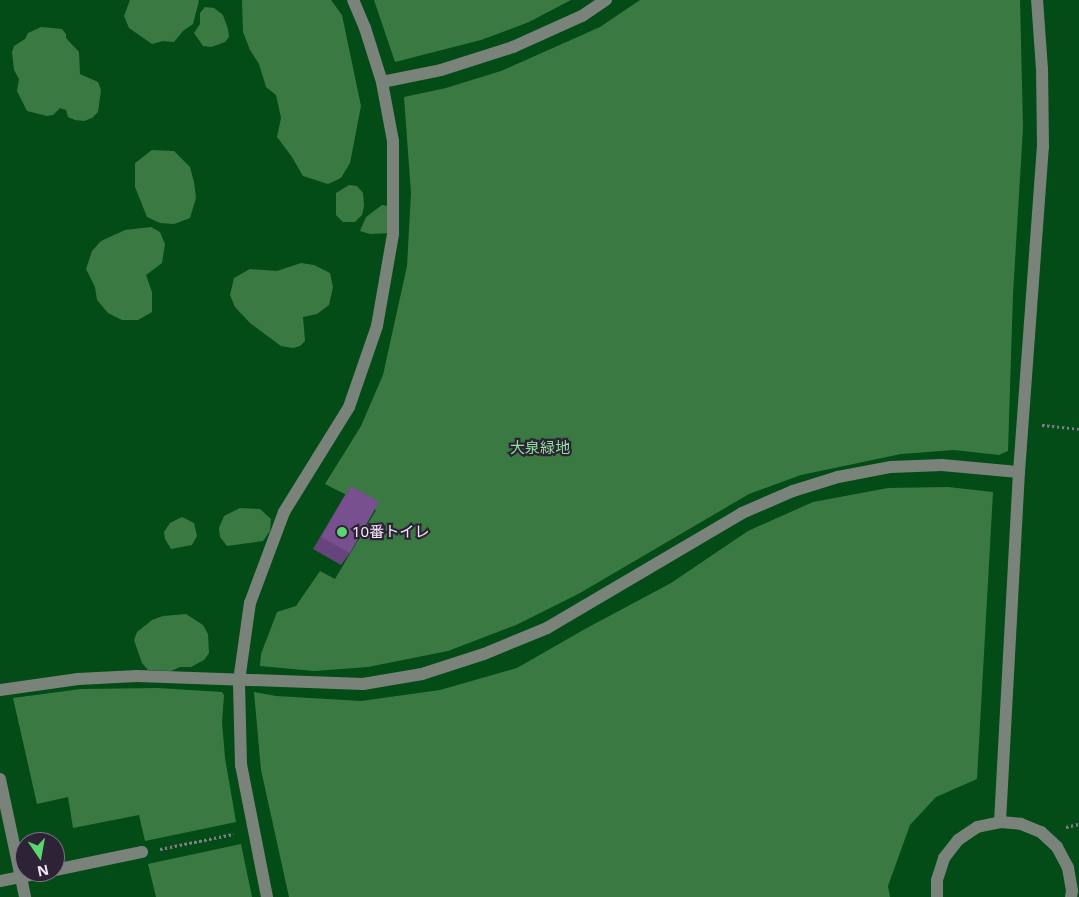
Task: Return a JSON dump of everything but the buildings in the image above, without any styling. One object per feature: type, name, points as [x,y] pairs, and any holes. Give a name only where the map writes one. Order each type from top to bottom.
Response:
[{"type":"street","points":[[267,897],[241,765],[239,681],[250,603],[284,512],[349,407],[377,326],[393,234],[393,141],[382,82],[365,28],[353,0]]},
{"type":"street","points":[[382,82],[441,70],[512,47],[582,16],[606,0]]},
{"type":"street","points":[[1000,822],[1022,423],[1043,147],[1042,69],[1037,0]]},
{"type":"street","points":[[0,690],[78,679],[138,676],[363,684],[422,674],[484,654],[547,628],[742,513],[793,492],[838,477],[891,467],[942,465],[1019,472]]},
{"type":"street","points":[[0,779],[15,849]]},
{"type":"street","points":[[937,897],[937,880],[944,858],[958,840],[977,827],[1000,822],[1022,824],[1041,832],[1057,847],[1074,872],[1071,897]]},
{"type":"street","points":[[65,868],[142,852]]},
{"type":"street","points":[[0,881],[15,878]]},
{"type":"street","points":[[22,882],[26,897]]},
{"type":"path","points":[[1022,423],[1079,429]]},
{"type":"path","points":[[142,852],[253,830]]},
{"type":"green space","name":"大泉緑地","points":[[0,0],[1079,0],[1079,897],[0,897]]},
{"type":"green space","points":[[130,0],[199,1],[193,24],[183,31],[174,42],[163,41],[152,44],[129,28],[124,16]]},
{"type":"green space","points":[[242,0],[331,0],[342,15],[361,106],[350,163],[341,178],[328,184],[303,176],[277,137],[281,118],[276,95],[266,87],[259,64],[250,50],[243,32]]},
{"type":"green space","points":[[374,0],[571,0],[529,22],[481,40],[395,62]]},
{"type":"green space","points":[[640,0],[1020,0],[1023,128],[1013,294],[1008,451],[999,455],[954,450],[901,454],[801,475],[749,494],[580,593],[516,625],[448,651],[368,667],[314,671],[260,666],[261,654],[277,612],[296,606],[320,571],[335,579],[376,510],[325,484],[361,426],[383,375],[407,266],[411,193],[404,97],[446,88],[501,71],[600,27]]},
{"type":"green space","points":[[205,7],[214,8],[223,15],[228,29],[229,37],[225,42],[211,47],[203,46],[194,33],[200,24],[200,13]]},
{"type":"green space","points":[[41,27],[62,29],[66,34],[66,38],[79,52],[80,74],[98,82],[101,90],[98,112],[92,118],[84,121],[75,120],[68,117],[66,110],[60,108],[53,115],[47,116],[27,111],[17,91],[19,79],[14,70],[12,52],[14,46],[25,39],[28,33]]},
{"type":"green space","points":[[152,150],[174,151],[190,167],[196,198],[190,218],[174,224],[160,223],[147,217],[135,187],[135,163]]},
{"type":"green space","points":[[349,185],[357,186],[363,193],[364,206],[362,215],[355,222],[343,222],[336,215],[336,193]]},
{"type":"green space","points":[[382,205],[388,206],[391,233],[370,234],[360,231],[366,217]]},
{"type":"green space","points":[[151,227],[160,232],[165,244],[162,263],[146,275],[152,292],[152,312],[138,320],[122,320],[108,313],[97,300],[95,287],[86,269],[92,251],[101,241],[125,230]]},
{"type":"green space","points":[[301,263],[314,265],[330,273],[333,287],[329,305],[317,314],[303,317],[305,341],[300,346],[293,348],[281,346],[250,323],[235,307],[230,295],[234,278],[250,269],[277,271]]},
{"type":"green space","points":[[948,487],[993,492],[977,779],[936,797],[910,825],[888,886],[890,897],[289,897],[261,770],[254,692],[276,696],[361,701],[440,690],[517,668],[671,583],[748,531],[813,502],[888,488]]},
{"type":"green space","points":[[240,508],[260,509],[271,519],[270,531],[263,541],[227,546],[220,537],[219,528],[224,516]]},
{"type":"green space","points":[[182,517],[194,523],[197,536],[192,545],[171,549],[165,539],[164,532],[170,523]]},
{"type":"green space","points":[[186,614],[203,625],[208,634],[209,653],[204,660],[191,667],[180,667],[171,671],[148,670],[142,663],[134,640],[137,632],[152,620],[163,616]]},
{"type":"green space","points":[[158,688],[222,692],[224,695],[222,722],[225,758],[236,822],[145,841],[139,815],[73,828],[68,797],[37,804],[13,698],[81,689]]},
{"type":"green space","points":[[241,844],[252,897],[156,897],[148,864]]},
{"type":"place","name":"10番トイレ","points":[[342,532]]}]
